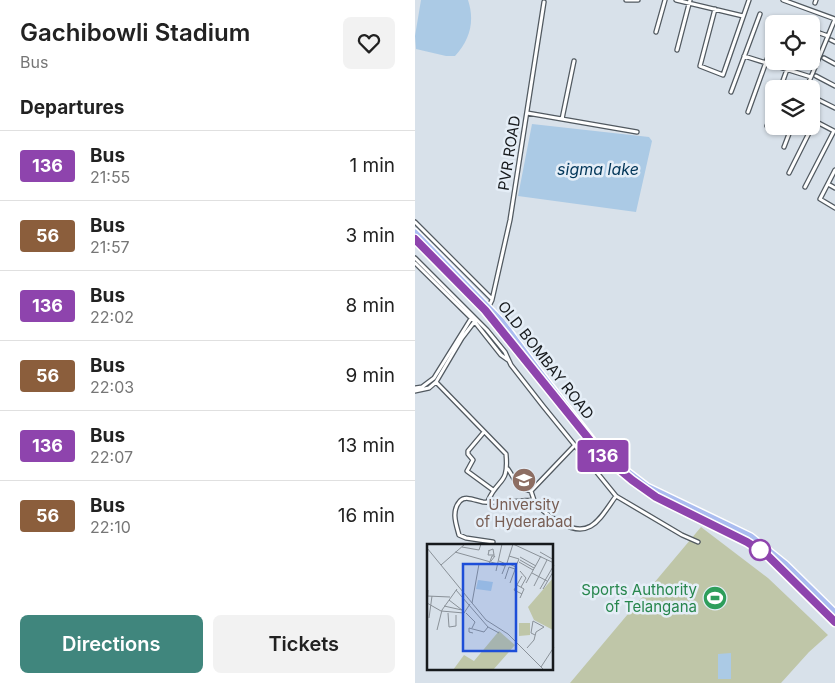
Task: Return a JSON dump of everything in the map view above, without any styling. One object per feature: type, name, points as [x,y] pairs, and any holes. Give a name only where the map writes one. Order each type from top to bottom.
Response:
[{"type":"main road","name":"OLD BOMBAY ROAD","points":[[415,232],[489,306],[595,443],[613,460],[647,486],[751,536],[786,564],[835,612]]},
{"type":"main road","name":"OLD BOMBAY ROAD","points":[[415,239],[485,310],[592,445],[605,458],[656,497],[747,542],[767,555],[835,622]]},
{"type":"main road","points":[[830,616],[835,612]]},
{"type":"street","points":[[626,0],[638,0]]},
{"type":"street","points":[[656,32],[665,0]]},
{"type":"street","points":[[677,0],[743,16]]},
{"type":"street","points":[[715,9],[700,66],[723,74],[749,0]]},
{"type":"street","points":[[783,0],[835,19],[810,80]]},
{"type":"street","name":"PVR ROAD","points":[[489,306],[510,220],[544,2]]},
{"type":"street","points":[[677,50],[689,2]]},
{"type":"street","points":[[731,92],[760,14]]},
{"type":"street","points":[[820,33],[828,36]]},
{"type":"street","points":[[744,56],[765,62]]},
{"type":"street","points":[[824,58],[835,64]]},
{"type":"street","points":[[562,119],[574,61]]},
{"type":"street","points":[[748,112],[765,65]]},
{"type":"street","points":[[791,70],[811,77]]},
{"type":"street","points":[[816,76],[835,86]]},
{"type":"street","points":[[820,100],[835,108]]},
{"type":"street","points":[[527,113],[637,132]]},
{"type":"street","points":[[805,187],[834,131],[820,124]]},
{"type":"street","points":[[784,147],[789,135]]},
{"type":"street","points":[[789,173],[806,135]]},
{"type":"street","points":[[835,170],[820,199],[835,208]]},
{"type":"street","points":[[828,184],[835,188]]},
{"type":"street","points":[[415,222],[492,300]]},
{"type":"street","points":[[415,258],[505,352],[508,360],[574,446],[616,496],[682,535],[698,542]]},
{"type":"street","points":[[415,263],[474,318]]},
{"type":"street","points":[[415,390],[429,388],[436,382],[474,318]]},
{"type":"street","points":[[415,390],[434,378],[474,318]]},
{"type":"street","points":[[436,382],[506,454],[508,469],[505,478],[493,490],[488,501]]},
{"type":"street","points":[[484,432],[468,452],[473,460],[467,471],[493,490]]},
{"type":"street","points":[[531,491],[574,446]]},
{"type":"street","points":[[508,469],[521,489],[531,491]]},
{"type":"street","points":[[531,491],[534,500],[548,516],[570,528],[581,530],[590,528],[598,521],[616,496]]},
{"type":"street","points":[[493,542],[461,536],[455,519],[460,501],[464,499],[488,501],[534,500]]},
{"type":"green space","name":"Sports Authority of Telangana","points":[[701,527],[768,578],[828,635],[809,652],[781,683],[570,683]]},
{"type":"water","points":[[421,0],[468,0],[471,15],[470,30],[468,37],[455,56],[446,56],[416,49],[415,36]]},
{"type":"water","name":"sigma lake","points":[[532,124],[649,137],[652,141],[636,212],[518,196]]},
{"type":"water","points":[[731,653],[731,679],[718,679],[718,654]]},
{"type":"bus line","name":"136","points":[[415,239],[485,310],[601,454],[656,497],[747,542],[767,555],[835,622]]},
{"type":"place","name":"University of Hyderabad","points":[[524,480]]},
{"type":"place","name":"Sports Authority of Telangana","points":[[715,598]]}]
